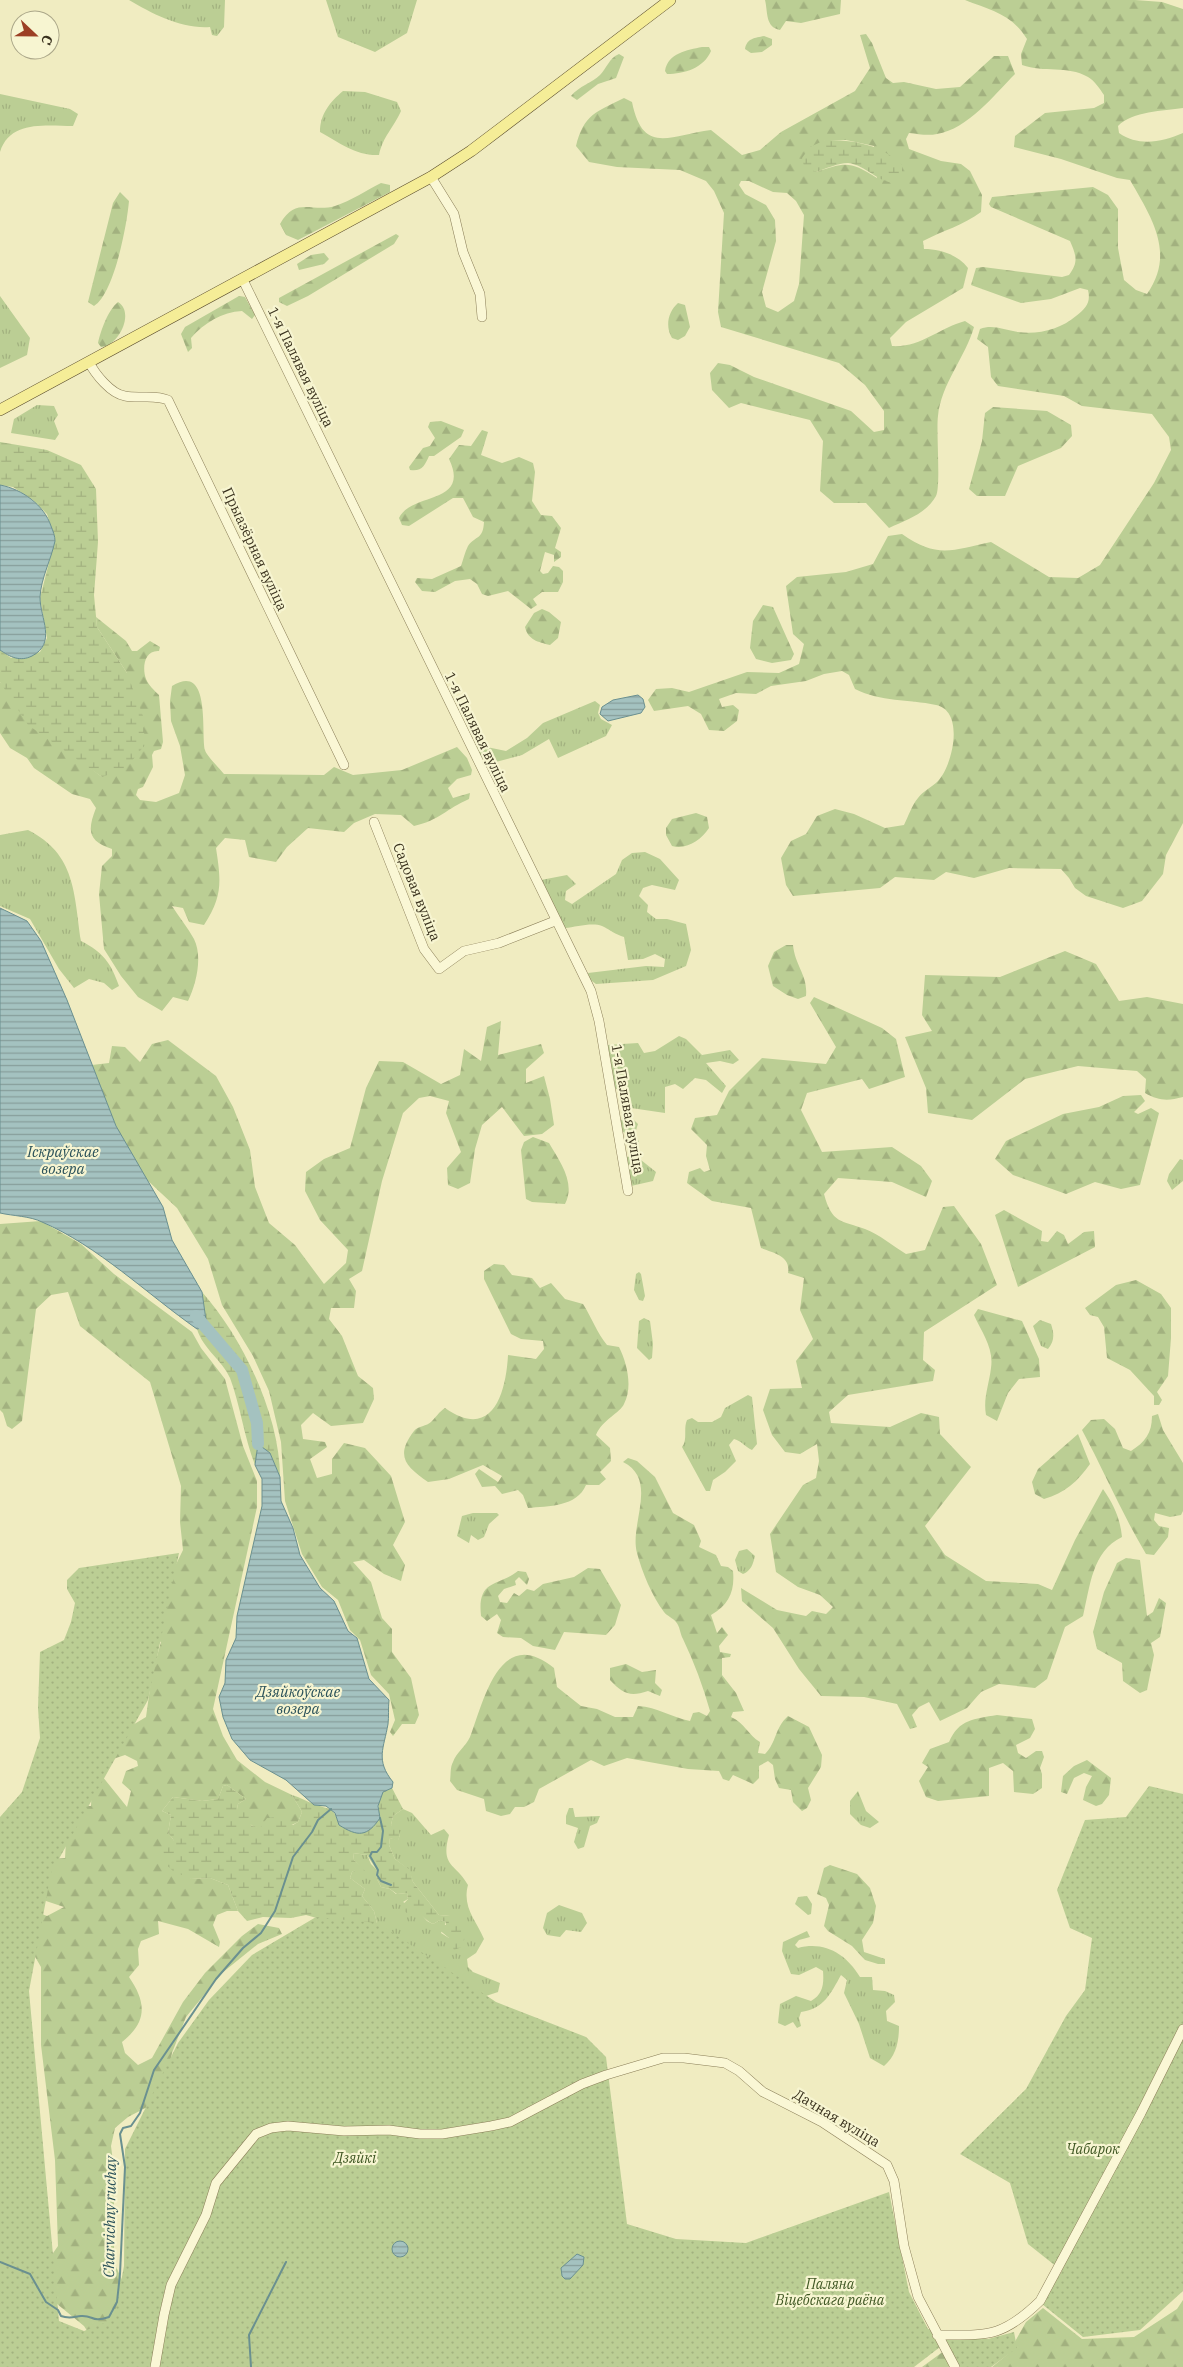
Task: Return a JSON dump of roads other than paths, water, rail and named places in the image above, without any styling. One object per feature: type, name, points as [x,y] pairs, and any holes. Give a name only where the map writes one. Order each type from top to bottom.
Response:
[{"type":"main road","points":[[0,410],[431,177],[478,145],[670,0]]},
{"type":"street","points":[[431,177],[454,214],[463,252],[480,294],[482,317]]},
{"type":"street","name":"1-я Палявая вуліца","points":[[243,280],[399,596],[555,921],[591,991],[599,1022],[628,1191]]},
{"type":"street","name":"Прыазёрная вуліца","points":[[89,362],[94,373],[109,387],[124,396],[160,397],[168,400],[344,765]]},
{"type":"street","name":"Садовая вуліца","points":[[374,822],[424,949],[439,969],[464,951],[499,942],[555,921]]},
{"type":"street","points":[[937,2335],[998,2333],[1021,2320],[1040,2301],[1141,2113],[1183,2029]]},
{"type":"street","name":"Дачная вуліца","points":[[155,2367],[164,2315],[172,2285],[206,2214],[216,2183],[256,2134],[271,2128],[288,2126],[344,2131],[389,2130],[420,2134],[442,2134],[492,2126],[510,2122],[582,2084],[663,2058],[684,2058],[725,2063],[739,2071],[763,2092],[822,2122],[887,2165],[894,2181],[904,2246],[918,2297],[955,2367]]},
{"type":"water","points":[[0,485],[24,494],[38,505],[48,518],[55,539],[42,583],[40,597],[46,637],[40,651],[23,659],[11,657],[0,650]]},
{"type":"water","points":[[638,695],[643,699],[645,707],[641,713],[608,721],[600,714],[602,707],[613,700]]},
{"type":"water","name":"Іскраўскае возера","points":[[0,908],[27,921],[41,941],[67,1000],[116,1126],[163,1207],[172,1240],[202,1292],[207,1327],[197,1329],[122,1271],[63,1232],[37,1220],[0,1213]]},
{"type":"water","name":"Дзяйкоўскае возера","points":[[258,1444],[270,1453],[280,1477],[281,1501],[293,1528],[300,1555],[320,1588],[334,1601],[348,1631],[357,1638],[369,1679],[389,1700],[388,1724],[382,1760],[387,1774],[393,1782],[392,1788],[383,1792],[378,1806],[380,1818],[366,1832],[352,1832],[339,1825],[335,1813],[326,1806],[314,1805],[286,1780],[250,1760],[232,1739],[223,1717],[219,1697],[225,1683],[226,1660],[236,1638],[237,1616],[262,1506],[262,1479],[255,1465]]},
{"type":"water","points":[[397,2241],[403,2241],[408,2246],[406,2255],[397,2257],[392,2252],[392,2246]]},
{"type":"water","points":[[577,2254],[584,2257],[583,2265],[570,2279],[565,2279],[562,2276],[561,2268]]},
{"type":"waterway","points":[[196,1316],[242,1370],[257,1423],[258,1444]]},
{"type":"waterway","name":"Charvichny ruchay","points":[[0,2262],[30,2274],[46,2302],[58,2310],[61,2316],[69,2318],[85,2316],[96,2319],[109,2317],[117,2302],[120,2274],[125,2167],[120,2134],[123,2128],[131,2126],[140,2113],[154,2070],[216,1979],[243,1948],[261,1933],[275,1911],[293,1857],[312,1832],[318,1820],[331,1809]]},
{"type":"waterway","points":[[380,1818],[383,1831],[381,1847],[377,1852],[372,1852],[370,1856],[378,1870],[377,1875],[381,1881],[391,1885]]},
{"type":"waterway","points":[[251,2367],[249,2335],[286,2262]]},
{"type":"park label","name":"Чабарок","points":[[1093,2149]]},
{"type":"park label","name":"Дзяйкі","points":[[355,2158]]},
{"type":"park label","name":"Паляна Віцебскага раёна","points":[[830,2292]]}]
